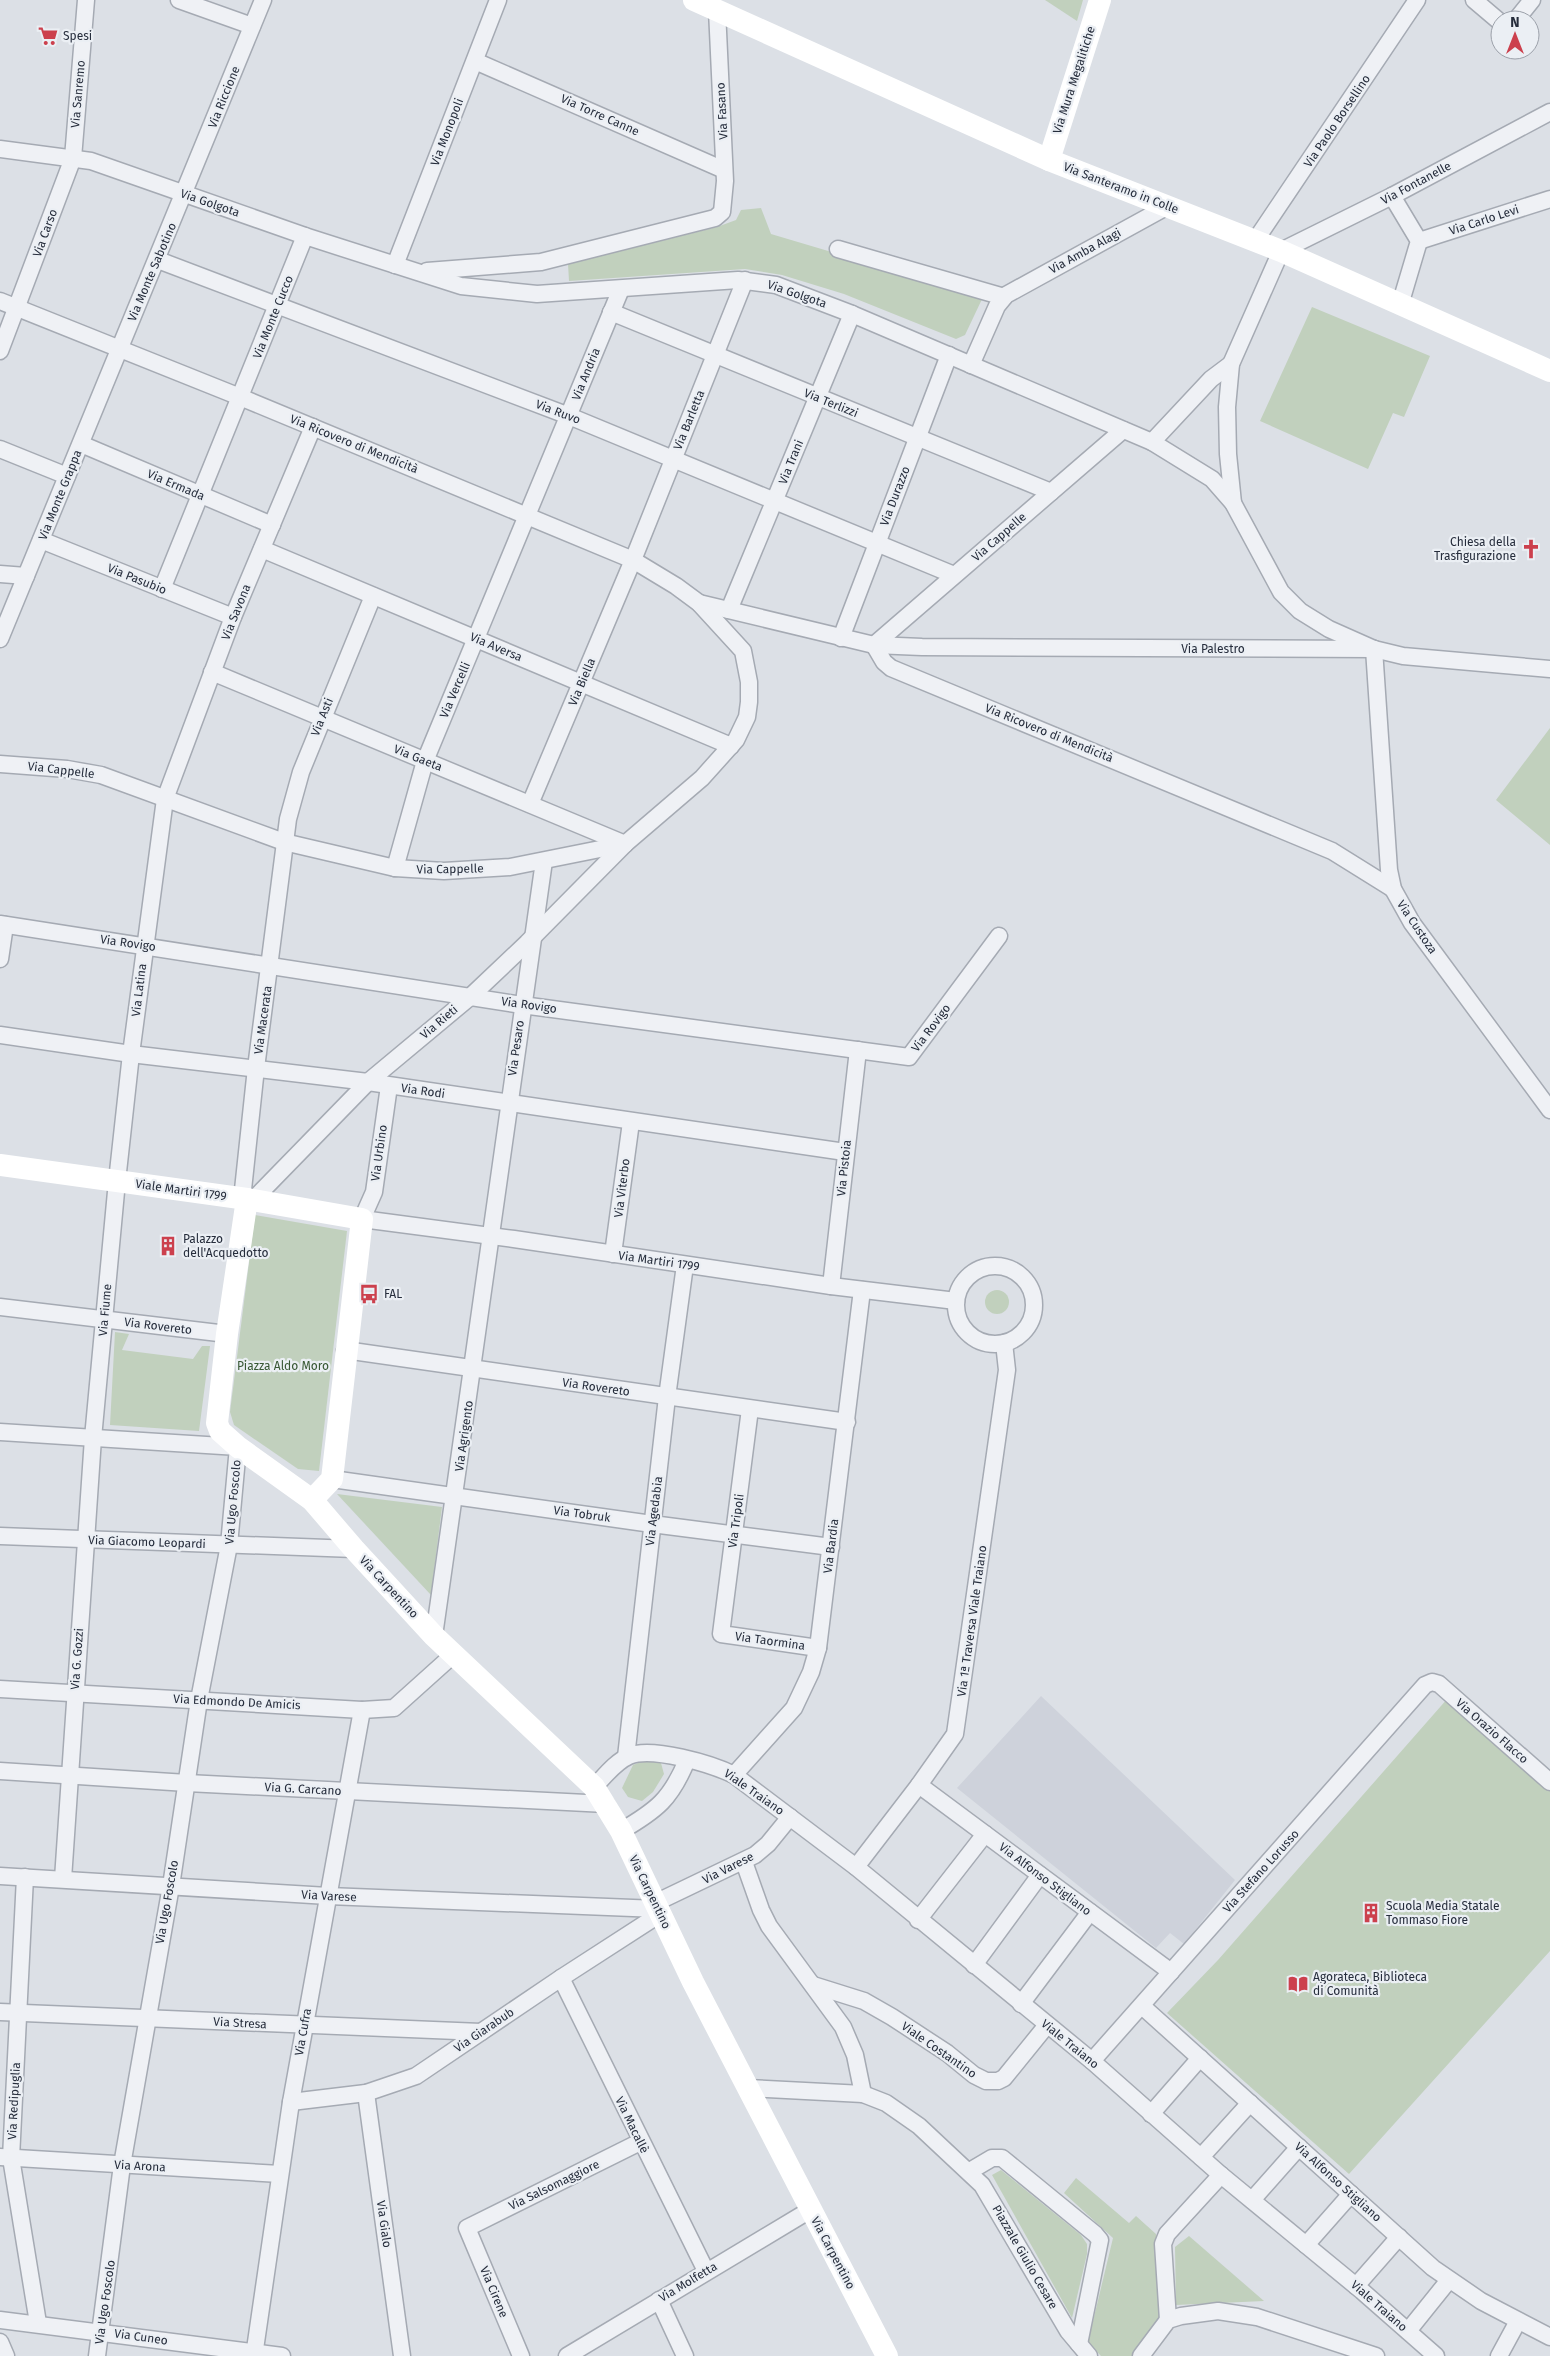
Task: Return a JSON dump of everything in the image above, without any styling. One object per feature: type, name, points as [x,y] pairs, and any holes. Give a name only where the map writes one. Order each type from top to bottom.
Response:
[{"type":"street","name":"Via Sanremo","points":[[73,158],[86,0]]},
{"type":"street","points":[[180,0],[252,26]]},
{"type":"street","name":"Via Riccione","points":[[184,194],[263,0]]},
{"type":"street","name":"Via Monopoli","points":[[395,264],[498,0]]},
{"type":"street","name":"Via Santeramo in Colle","points":[[694,0],[1049,160],[1281,251],[1550,371]]},
{"type":"street","name":"Via Mura Megalitiche","points":[[1049,160],[1100,0]]},
{"type":"street","name":"Via Paolo Borsellino","points":[[1255,241],[1417,0]]},
{"type":"street","points":[[1474,0],[1490,14]]},
{"type":"street","points":[[1524,10],[1532,0]]},
{"type":"street","name":"Via Fasano","points":[[717,10],[724,170],[722,212]]},
{"type":"street","name":"Via Torre Canne","points":[[474,61],[724,170]]},
{"type":"street","name":"Via Fontanelle","points":[[1281,251],[1392,196],[1550,112]]},
{"type":"street","name":"Via Golgota","points":[[0,150],[91,161],[305,236],[461,286],[537,294],[745,280],[776,285],[852,314],[1152,442],[1212,479],[1233,503]]},
{"type":"street","name":"Via Carso","points":[[0,351],[73,158]]},
{"type":"street","name":"Via Monte Sabotino","points":[[120,350],[184,194]]},
{"type":"street","points":[[1392,196],[1419,241],[1400,304]]},
{"type":"street","name":"Via Carlo Levi","points":[[1419,241],[1550,199]]},
{"type":"street","name":"Via Amba Alagi","points":[[1004,297],[1168,206]]},
{"type":"street","name":"Via Golgota","points":[[418,272],[541,262],[715,218],[722,212]]},
{"type":"street","name":"Via Monte Cucco","points":[[162,589],[305,236]]},
{"type":"street","points":[[838,249],[1004,297],[997,306],[971,364]]},
{"type":"street","points":[[1281,251],[1230,364],[1227,407],[1228,454],[1233,503],[1281,592],[1300,612],[1329,629],[1374,649]]},
{"type":"street","name":"Via Ruvo","points":[[158,260],[569,416],[954,575]]},
{"type":"street","name":"Via Barletta","points":[[632,560],[745,280]]},
{"type":"street","name":"Via Andria","points":[[528,516],[621,289]]},
{"type":"street","name":"Via Ricovero di Mendicità","points":[[0,301],[240,397],[632,560],[676,586],[699,603],[714,618]]},
{"type":"street","name":"Via Terlizzi","points":[[611,312],[1051,492]]},
{"type":"street","name":"Via Trani","points":[[729,610],[852,314]]},
{"type":"street","name":"Via Monte Grappa","points":[[0,640],[120,350]]},
{"type":"street","name":"Via Durazzo","points":[[841,638],[950,355]]},
{"type":"street","points":[[1152,442],[1211,379],[1230,364]]},
{"type":"street","name":"Via Savona","points":[[166,799],[233,617],[313,427]]},
{"type":"street","name":"Via Cappelle","points":[[874,644],[1123,430]]},
{"type":"street","name":"Via Ermada","points":[[81,444],[272,524]]},
{"type":"street","points":[[0,449],[68,476]]},
{"type":"street","name":"Via Vercelli","points":[[396,868],[425,761],[528,516]]},
{"type":"street","name":"Via Pasubio","points":[[41,540],[233,617]]},
{"type":"street","name":"Via Aversa","points":[[262,549],[731,746]]},
{"type":"street","name":"Via Biella","points":[[530,804],[632,560]]},
{"type":"street","points":[[0,574],[26,576]]},
{"type":"street","name":"Via Asti","points":[[284,842],[301,772],[321,718],[373,596]]},
{"type":"street","name":"Via Ricovero di Mendicità","points":[[699,603],[841,638],[874,644],[884,662],[891,668],[1332,851],[1393,889]]},
{"type":"street","name":"Via Cappelle","points":[[0,764],[101,775],[284,842],[396,868],[444,871],[510,867],[544,861],[626,844],[702,778],[736,740],[747,717],[749,682],[743,651],[714,618]]},
{"type":"street","name":"Via Palestro","points":[[874,644],[922,647],[1374,649],[1403,656],[1550,669]]},
{"type":"street","name":"Via Custoza","points":[[1374,649],[1386,850],[1393,889],[1412,923],[1550,1110]]},
{"type":"street","name":"Via Gaeta","points":[[212,672],[626,844]]},
{"type":"street","name":"Via Latina","points":[[117,1181],[131,1054],[166,799]]},
{"type":"street","name":"Via Macerata","points":[[247,1200],[256,1068],[284,842]]},
{"type":"street","name":"Via Rieti","points":[[247,1200],[368,1082],[470,997],[626,844]]},
{"type":"street","name":"Via Pesaro","points":[[490,1236],[544,861]]},
{"type":"street","points":[[0,959],[3,924]]},
{"type":"street","name":"Via Rovigo","points":[[3,924],[470,997],[909,1057],[999,936]]},
{"type":"street","name":"Via Rodi","points":[[0,1035],[131,1054],[368,1082],[845,1152]]},
{"type":"street","name":"Via Pistoia","points":[[830,1286],[858,1050]]},
{"type":"street","name":"Via Urbino","points":[[362,1219],[374,1192],[389,1086]]},
{"type":"street","name":"Via Viterbo","points":[[613,1254],[631,1122]]},
{"type":"street","name":"Viale Martiri 1799","points":[[0,1165],[247,1200],[362,1219]]},
{"type":"street","name":"Via Fiume","points":[[93,1438],[117,1181]]},
{"type":"street","points":[[247,1200],[227,1334],[217,1423],[220,1432],[238,1447],[312,1500],[332,1479],[345,1350],[362,1219]]},
{"type":"street","name":"Via Martiri 1799","points":[[362,1219],[830,1286],[956,1301]]},
{"type":"street","name":"Via Agrigento","points":[[434,1636],[456,1495],[490,1236]]},
{"type":"street","name":"Via Agedabia","points":[[626,1757],[667,1397],[685,1264]]},
{"type":"street","points":[[991,1266],[1005,1267],[1017,1272],[1027,1282],[1032,1294],[1034,1307],[1031,1319],[1025,1330],[1016,1338],[1004,1343],[991,1344],[979,1341],[969,1334],[959,1319],[956,1301],[959,1288],[967,1277],[978,1269],[991,1266]]},
{"type":"street","name":"Via Bardia","points":[[734,1775],[794,1708],[811,1672],[818,1648],[862,1290]]},
{"type":"street","name":"Via Rovereto","points":[[0,1307],[227,1334]]},
{"type":"street","name":"Via 1ª Traversa Viale Traiano","points":[[856,1867],[956,1734],[1007,1370],[1004,1343]]},
{"type":"street","name":"Via Rovereto","points":[[345,1350],[847,1422]]},
{"type":"street","name":"Via Tripoli","points":[[721,1634],[750,1409]]},
{"type":"street","points":[[0,1432],[238,1447]]},
{"type":"street","name":"Via G. Gozzi","points":[[63,1879],[93,1438]]},
{"type":"street","name":"Via Ugo Foscolo","points":[[97,2356],[102,2332],[122,2165],[146,2018],[171,1886],[199,1700],[229,1544],[238,1447]]},
{"type":"street","name":"Via Tobruk","points":[[332,1479],[831,1547]]},
{"type":"street","name":"Via Carpentino","points":[[312,1500],[434,1636],[600,1796],[621,1832],[747,2088],[887,2356]]},
{"type":"street","name":"Via Giacomo Leopardi","points":[[0,1536],[354,1549]]},
{"type":"street","name":"Via Taormina","points":[[721,1634],[818,1648]]},
{"type":"street","name":"Via Edmondo De Amicis","points":[[0,1689],[362,1710],[394,1708],[453,1654]]},
{"type":"street","name":"Via Orazio Flacco","points":[[1432,1682],[1439,1684],[1550,1782]]},
{"type":"street","name":"Via Stefano Lorusso","points":[[1092,2061],[1426,1685],[1432,1682]]},
{"type":"street","name":"Via Cufra","points":[[255,2354],[291,2102],[362,1710]]},
{"type":"street","name":"Viale Traiano","points":[[626,1757],[638,1752],[653,1752],[718,1767],[734,1775],[856,1867],[918,1920],[1092,2061],[1221,2175],[1356,2286],[1436,2356]]},
{"type":"street","points":[[600,1796],[626,1757]]},
{"type":"street","points":[[621,1832],[646,1817],[668,1798],[687,1760]]},
{"type":"street","name":"Via G. Carcano","points":[[0,1771],[347,1791],[600,1796]]},
{"type":"street","name":"Via Alfonso Stigliano","points":[[919,1785],[1171,1972]]},
{"type":"street","name":"Via Varese","points":[[0,1876],[328,1896],[658,1909],[744,1862],[768,1844],[790,1817]]},
{"type":"street","points":[[918,1920],[985,1834]]},
{"type":"street","points":[[744,1862],[761,1910],[769,1926],[843,2027],[855,2055],[863,2094]]},
{"type":"street","points":[[974,1965],[1040,1875]]},
{"type":"street","name":"Via Redipuglia","points":[[25,1877],[18,2013],[6,2158],[38,2323]]},
{"type":"street","name":"Via Giarabub","points":[[291,2102],[366,2093],[416,2076],[561,1978],[658,1909]]},
{"type":"street","points":[[1021,2004],[1090,1912]]},
{"type":"street","name":"Via Macallè","points":[[561,1978],[640,2142],[706,2272]]},
{"type":"street","name":"Viale Costantino","points":[[813,1985],[864,2001],[947,2053],[974,2075],[986,2081],[998,2082],[1004,2078],[1047,2025]]},
{"type":"street","name":"Via Alfonso Stigliano","points":[[1142,2006],[1449,2280],[1481,2302],[1550,2337]]},
{"type":"street","name":"Via Stresa","points":[[0,2012],[481,2032]]},
{"type":"street","points":[[1151,2114],[1200,2058]]},
{"type":"street","name":"Piazzale Giulio Cesare","points":[[747,2088],[863,2094],[886,2102],[918,2126],[970,2172],[993,2201],[1068,2332],[1084,2350]]},
{"type":"street","name":"Via Gialo","points":[[366,2093],[402,2356]]},
{"type":"street","points":[[1201,2157],[1250,2102]]},
{"type":"street","name":"Via Salsomaggiore","points":[[467,2228],[640,2142]]},
{"type":"street","points":[[1252,2200],[1299,2147]]},
{"type":"street","name":"Via Arona","points":[[6,2158],[280,2174]]},
{"type":"street","name":"Piazzale Giulio Cesare","points":[[970,2172],[992,2158],[1002,2158],[1100,2240],[1084,2350]]},
{"type":"street","points":[[1168,2320],[1164,2244],[1167,2234],[1221,2175]]},
{"type":"street","points":[[1306,2245],[1351,2194]]},
{"type":"street","name":"Via Molfetta","points":[[567,2356],[810,2210]]},
{"type":"street","name":"Via Cirene","points":[[467,2228],[521,2356]]},
{"type":"street","points":[[1356,2286],[1399,2237]]},
{"type":"street","points":[[1408,2331],[1449,2280]]},
{"type":"street","points":[[659,2300],[686,2356]]},
{"type":"street","points":[[1141,2356],[1168,2320],[1180,2316],[1218,2311],[1257,2317],[1376,2356]]},
{"type":"street","name":"Via Cuneo","points":[[0,2320],[38,2323],[255,2354],[282,2356]]},
{"type":"street","points":[[1499,2356],[1518,2321]]},
{"type":"street","points":[[0,2342],[6,2356]]},
{"type":"shaded area","points":[[1041,1696],[1235,1880],[1184,1944],[1170,1933],[1156,1948],[957,1788]]},
{"type":"green space","points":[[1045,0],[1083,0],[1077,21]]},
{"type":"green space","points":[[761,208],[771,234],[983,297],[965,335],[956,339],[844,294],[782,275],[745,269],[569,281],[568,264],[717,227],[736,220],[741,210]]},
{"type":"green space","points":[[1312,307],[1430,356],[1404,417],[1393,413],[1368,469],[1260,421]]},
{"type":"green space","points":[[1550,728],[1550,845],[1496,800]]},
{"type":"green space","name":"Piazza Aldo Moro","points":[[255,1215],[347,1231],[319,1471],[298,1469],[234,1425],[230,1412]]},
{"type":"green space","points":[[997,1290],[1006,1293],[1009,1302],[1006,1311],[997,1314],[988,1311],[985,1302],[988,1293]]},
{"type":"green space","points":[[115,1332],[129,1334],[122,1350],[193,1359],[202,1346],[210,1346],[199,1431],[110,1425]]},
{"type":"green space","points":[[337,1494],[442,1507],[431,1595]]},
{"type":"green space","points":[[1448,1698],[1550,1787],[1550,1951],[1349,2174],[1167,2013],[1218,1960]]},
{"type":"green space","points":[[646,1760],[661,1763],[664,1774],[653,1792],[642,1801],[628,1797],[622,1788],[633,1765]]},
{"type":"green space","points":[[1001,2170],[1081,2235],[1087,2244],[1087,2254],[1072,2318],[992,2175]]},
{"type":"green space","points":[[1076,2178],[1129,2223],[1136,2216],[1156,2234],[1162,2319],[1132,2356],[1101,2356],[1088,2342],[1113,2238],[1064,2193]]},
{"type":"green space","points":[[1189,2236],[1264,2301],[1176,2305],[1175,2247]]},
{"type":"place","name":"Spesi","points":[[48,36]]},
{"type":"place","name":"Chiesa della Trasfigurazione","points":[[1531,549]]},
{"type":"place","name":"Palazzo dell'Acquedotto","points":[[168,1246]]},
{"type":"place","name":"FAL","points":[[369,1294]]},
{"type":"place","name":"Scuola Media Statale Tommaso Fiore","points":[[1371,1913]]},
{"type":"place","name":"Agorateca, Biblioteca di Comunità","points":[[1298,1984]]}]
